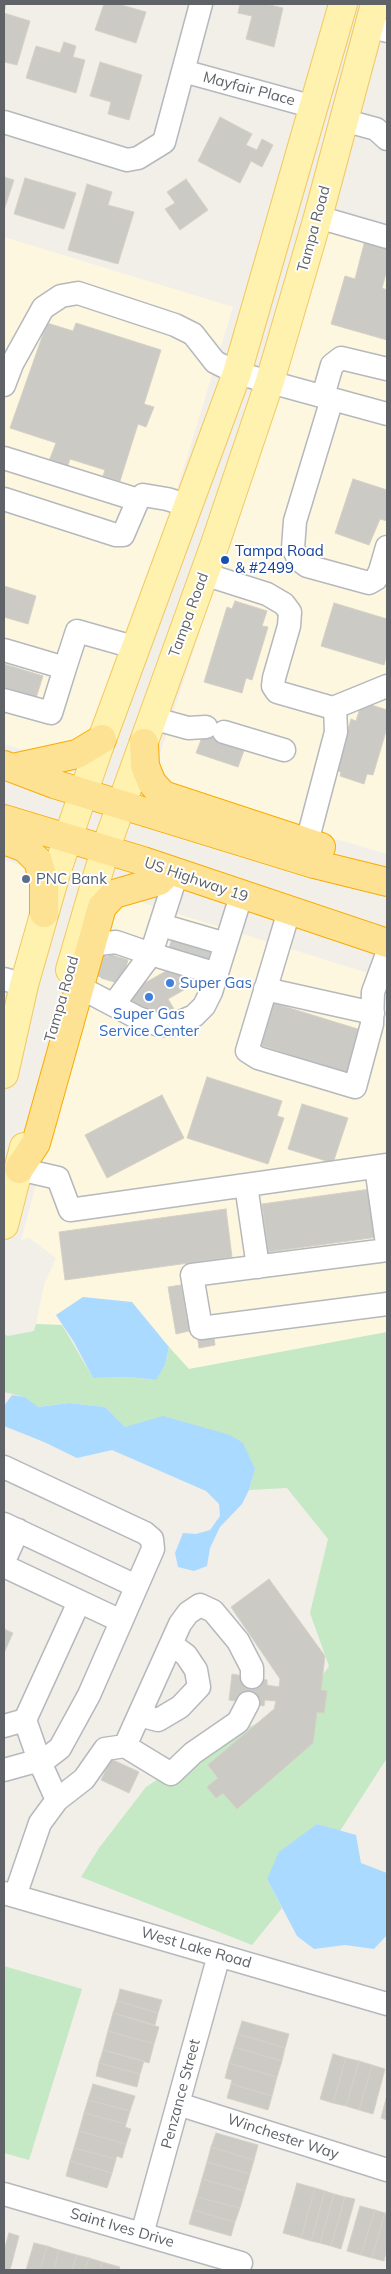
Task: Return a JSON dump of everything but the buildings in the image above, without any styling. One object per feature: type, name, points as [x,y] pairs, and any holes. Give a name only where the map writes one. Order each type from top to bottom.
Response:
[{"type":"highway","points":[[148,731],[145,766],[152,783],[163,795],[318,845],[382,880]]},
{"type":"highway","points":[[8,766],[77,754],[102,739]]},
{"type":"highway","points":[[8,766],[83,794],[314,864],[382,880]]},
{"type":"highway","name":"US Highway 19","points":[[4,819],[174,872],[387,943]]},
{"type":"highway","points":[[4,840],[25,848],[38,861],[44,882],[44,913]]},
{"type":"highway","points":[[19,1169],[36,1143],[78,990],[114,950],[102,907],[114,894],[158,881],[174,872]]},
{"type":"main road","points":[[6,1059],[14,982],[44,913],[67,839],[102,739],[190,506],[237,373],[343,4]]},
{"type":"main road","name":"Tampa Road","points":[[4,1225],[36,1092],[105,850],[204,574],[270,381],[318,217],[343,120],[377,20]]},
{"type":"main road","points":[[314,107],[322,128],[323,146],[309,201],[318,217]]},
{"type":"street","points":[[4,122],[128,160],[138,158],[164,142],[201,4]]},
{"type":"street","name":"Mayfair Place","points":[[183,71],[314,107]]},
{"type":"street","points":[[343,120],[384,131]]},
{"type":"street","points":[[318,217],[387,237]]},
{"type":"street","points":[[4,385],[12,364],[43,308],[61,296],[78,293],[175,325],[192,334],[215,362],[237,373],[387,414]]},
{"type":"street","points":[[387,369],[341,358],[332,365],[327,397],[295,521],[293,548],[299,560],[307,566],[369,583],[376,579],[380,572],[387,547]]},
{"type":"street","points":[[4,458],[138,500]]},
{"type":"street","points":[[4,499],[116,535],[122,535],[142,495],[167,499],[190,506]]},
{"type":"street","points":[[204,574],[267,594],[284,604],[290,612],[289,626],[273,686],[276,692],[335,707],[387,686]]},
{"type":"street","points":[[4,700],[51,713],[77,631],[137,648]]},
{"type":"street","points":[[4,650],[65,668]]},
{"type":"street","points":[[307,842],[336,732],[335,707]]},
{"type":"street","points":[[148,731],[188,728],[215,729],[284,750]]},
{"type":"street","points":[[78,990],[110,991],[151,954],[161,925],[174,872]]},
{"type":"street","points":[[110,991],[138,1018],[159,1025],[172,1025],[194,1016],[204,1006],[211,992],[242,896]]},
{"type":"street","points":[[289,910],[247,1051],[258,1058],[355,1087],[372,1024],[373,992],[387,954]]},
{"type":"street","points":[[161,925],[217,974]]},
{"type":"street","points":[[114,950],[151,954],[226,944]]},
{"type":"street","points":[[265,989],[373,1012]]},
{"type":"street","points":[[19,1169],[58,1178],[70,1210],[382,1166],[387,1244]]},
{"type":"street","points":[[246,1185],[258,1267]]},
{"type":"street","points":[[387,1250],[192,1275],[201,1328],[387,1304]]},
{"type":"street","points":[[4,1468],[145,1533],[152,1539],[153,1549],[89,1695],[60,1748],[47,1758],[4,1770]]},
{"type":"street","points":[[4,1561],[11,1527],[136,1586]]},
{"type":"street","points":[[4,1566],[121,1621]]},
{"type":"street","points":[[57,1800],[39,1760],[25,1720],[79,1602]]},
{"type":"street","points":[[125,1746],[180,1624],[188,1613],[200,1605],[207,1606],[213,1611],[238,1641],[252,1668],[252,1678]]},
{"type":"street","points":[[139,1715],[158,1720],[180,1707],[199,1687],[196,1670],[186,1655],[171,1644]]},
{"type":"street","points":[[9,1894],[40,1823],[57,1800],[84,1779],[105,1749],[125,1746],[171,1774],[194,1753],[238,1722],[248,1703]]},
{"type":"street","points":[[4,1726],[25,1720]]},
{"type":"street","name":"West Lake Road","points":[[9,1894],[387,2004]]},
{"type":"street","name":"Penzance Street","points":[[142,2234],[219,1955]]},
{"type":"street","name":"Winchester Way","points":[[178,2104],[387,2170]]},
{"type":"street","name":"Saint Ives Drive","points":[[4,2194],[241,2263]]},
{"type":"shaded area","points":[[335,210],[387,227],[387,854],[176,792],[156,767]]},
{"type":"shaded area","points":[[4,237],[233,307],[136,623],[94,734],[36,754],[4,744]]},
{"type":"shaded area","points":[[4,860],[30,868],[34,900],[4,1000]]},
{"type":"shaded area","points":[[130,899],[387,979],[387,1332],[189,1369],[153,1330],[132,1302],[56,1315],[62,1325],[36,1324],[44,1285],[56,1258],[28,1237],[21,1241],[62,1086],[115,909]]},
{"type":"green space","points":[[36,1324],[62,1325],[93,1378],[130,1377],[155,1380],[165,1365],[169,1347],[189,1369],[387,1332],[387,1758],[340,1831],[317,1824],[267,1879],[282,1908],[252,1945],[81,1877],[99,1848],[146,1787],[219,1739],[301,1706],[329,1666],[310,1613],[328,1539],[287,1488],[249,1490],[255,1469],[140,1424],[125,1427],[105,1407],[69,1403],[37,1407],[25,1397],[4,1392],[4,1334],[8,1336],[34,1331]]},
{"type":"green space","points":[[4,1966],[82,1989],[29,2160],[4,2153]]},
{"type":"water","points":[[83,1297],[132,1302],[169,1347],[165,1365],[156,1380],[130,1377],[93,1378],[74,1342],[56,1315]]},
{"type":"water","points":[[12,1395],[25,1397],[38,1407],[69,1403],[105,1407],[125,1427],[163,1416],[230,1435],[243,1443],[255,1469],[249,1490],[242,1504],[220,1527],[210,1548],[207,1566],[194,1571],[178,1567],[175,1553],[183,1533],[196,1534],[210,1530],[220,1516],[219,1504],[206,1491],[112,1450],[77,1458],[4,1426],[4,1406]]},
{"type":"water","points":[[317,1824],[356,1835],[361,1863],[387,1873],[387,1935],[374,1949],[345,1945],[314,1949],[297,1936],[267,1879],[279,1852]]},
{"type":"tunnel","points":[[178,956],[183,938]]},
{"type":"tunnel","points":[[196,962],[202,942]]},
{"type":"tunnel","points":[[106,979],[113,956]]},
{"type":"place","name":"Tampa Road & #2499","points":[[225,560]]},
{"type":"place","name":"PNC Bank","points":[[26,879]]},
{"type":"place","name":"Super Gas","points":[[170,983]]},
{"type":"place","name":"Super Gas Service Center","points":[[149,997]]}]
